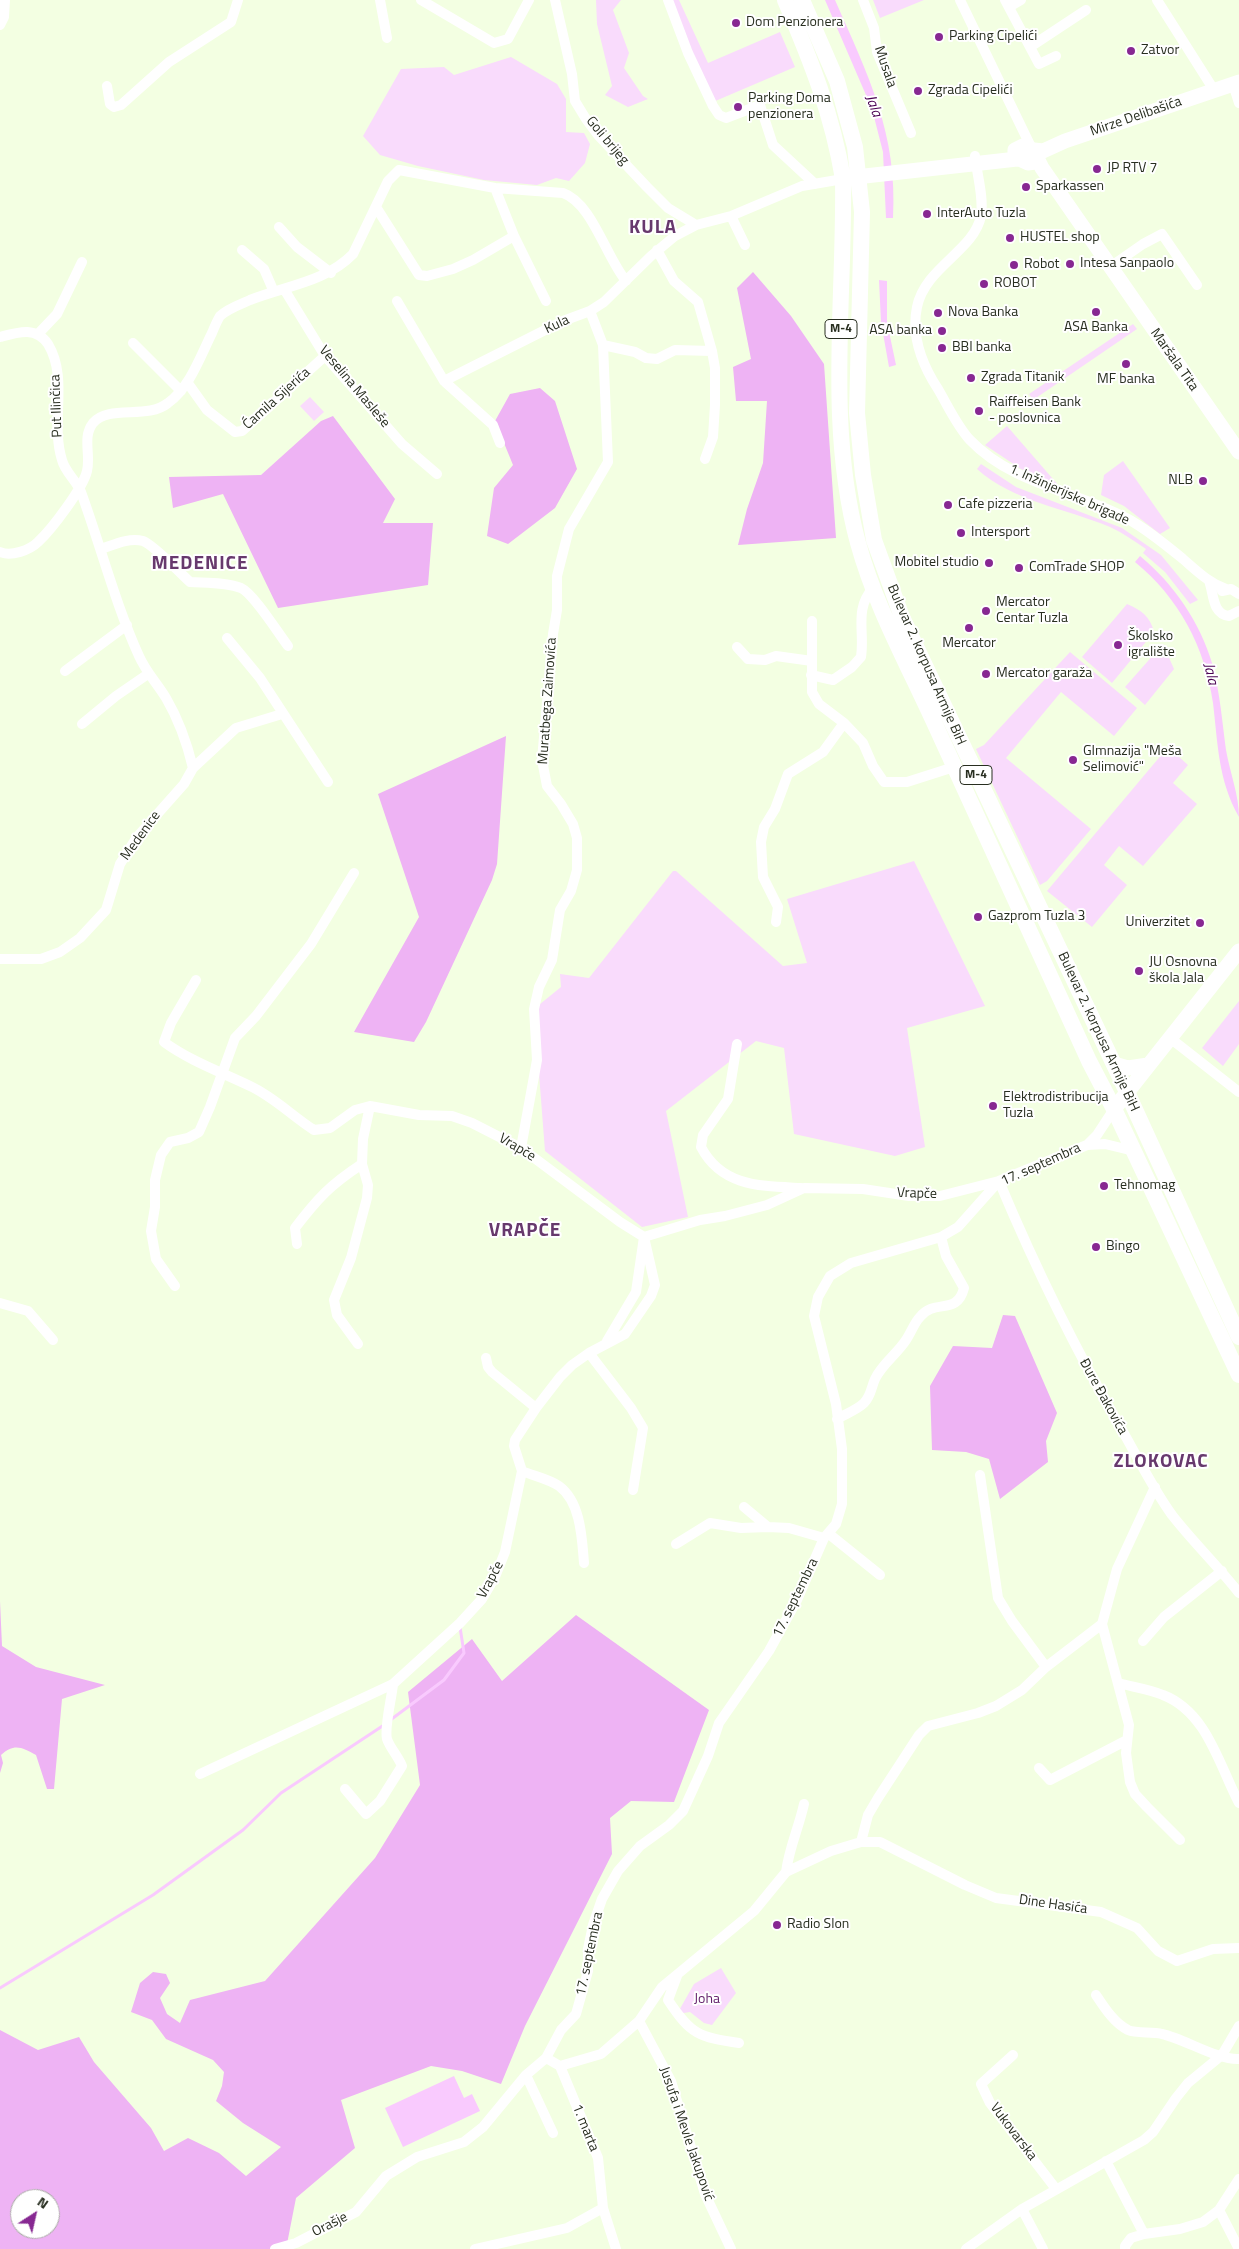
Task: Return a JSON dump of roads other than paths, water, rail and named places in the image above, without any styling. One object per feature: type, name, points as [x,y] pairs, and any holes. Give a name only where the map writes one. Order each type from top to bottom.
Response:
[{"type":"main road","name":"M-4","points":[[785,0],[822,88],[847,175]]},
{"type":"main road","name":"M-4","points":[[802,0],[837,81],[855,147],[847,175]]},
{"type":"main road","name":"Bulevar 2. korpusa Armije BiH","points":[[847,175],[841,412],[848,488],[858,543],[885,622],[1043,962],[1239,1375]]},
{"type":"main road","name":"Bulevar 2. korpusa Armije BiH","points":[[847,175],[862,212],[856,414],[863,474],[874,540],[902,617],[1114,1064],[1239,1337]]},
{"type":"street","points":[[0,25],[4,16],[5,0]]},
{"type":"street","points":[[107,86],[110,104],[114,107],[121,105],[169,62],[231,22],[238,0]]},
{"type":"street","points":[[380,0],[387,38]]},
{"type":"street","points":[[421,0],[494,43],[508,39],[529,0]]},
{"type":"street","points":[[440,0],[441,11]]},
{"type":"street","name":"Goli brijeg","points":[[555,0],[572,74],[576,101],[586,119],[598,135],[661,201],[696,225]]},
{"type":"street","points":[[668,0],[688,53],[712,106],[719,115],[726,118],[760,105],[773,145],[815,184]]},
{"type":"street","name":"Musala","points":[[863,0],[874,28],[877,52],[911,133]]},
{"type":"street","points":[[960,0],[1027,153]]},
{"type":"street","points":[[1021,0],[1007,4],[1039,64],[1056,56]]},
{"type":"street","points":[[1158,0],[1214,90]]},
{"type":"street","points":[[1030,47],[1086,10]]},
{"type":"street","points":[[1236,83],[1239,103]]},
{"type":"street","name":"Mirze Delibašića","points":[[847,175],[1027,153],[1236,83]]},
{"type":"street","name":"Maršala Tita","points":[[1027,153],[1110,267],[1238,451]]},
{"type":"street","name":"1. Inžinjerijske brigade","points":[[975,160],[982,207],[976,228],[933,275],[919,298],[916,328],[926,371],[967,436],[982,450],[1023,477],[1128,520],[1155,538],[1209,582],[1234,590]]},
{"type":"street","points":[[0,552],[18,553],[38,543],[80,489],[87,470],[87,437],[94,423],[104,415],[143,413],[159,409],[168,404],[184,386],[220,316],[241,304],[331,273],[353,254],[388,181],[399,170],[496,188],[564,192],[572,196],[589,215],[619,272],[626,281]]},
{"type":"street","name":"Kula","points":[[444,381],[563,321],[590,312],[604,302],[657,250],[675,236],[696,225],[731,216],[802,186],[847,175]]},
{"type":"street","points":[[496,188],[514,236],[546,301]]},
{"type":"street","points":[[376,207],[419,275],[427,276],[454,269],[514,236]]},
{"type":"street","points":[[731,216],[745,245]]},
{"type":"street","points":[[279,228],[297,247],[331,273]]},
{"type":"street","points":[[1110,267],[1143,244],[1162,234],[1197,285]]},
{"type":"street","name":"Veselina Masleše","points":[[242,250],[264,269],[325,356],[402,444],[437,474]]},
{"type":"street","points":[[657,250],[674,281],[698,302],[712,351],[715,368],[713,437],[705,460]]},
{"type":"street","points":[[0,336],[22,332],[38,334],[57,314],[82,262]]},
{"type":"street","points":[[397,302],[444,381],[493,425],[500,443]]},
{"type":"street","name":"Muratbega Zaimovića","points":[[521,1148],[537,1060],[534,1008],[552,960],[560,910],[571,891],[577,870],[577,838],[573,824],[547,786],[542,760],[553,634],[558,610],[557,576],[569,530],[608,462],[603,345],[590,312]]},
{"type":"street","name":"Put Ilinčica","points":[[38,334],[47,343],[56,370],[59,404],[57,430],[61,459],[66,471],[80,489]]},
{"type":"street","name":"Ćamila Sijerića","points":[[133,343],[184,386],[207,410],[235,432],[242,431],[325,356]]},
{"type":"street","points":[[603,345],[635,352],[646,358],[657,359],[676,350],[712,351]]},
{"type":"street","points":[[80,489],[101,550],[108,577],[139,657],[177,717],[187,743],[193,768]]},
{"type":"street","points":[[101,550],[124,541],[142,541],[152,546],[190,582],[229,584],[243,589],[263,611],[288,646]]},
{"type":"street","points":[[1209,582],[1217,610],[1224,616],[1233,615],[1239,611]]},
{"type":"street","name":"Bulevar 2. korpusa Armije BiH","points":[[811,676],[832,680],[852,667],[861,657],[861,616],[865,596],[873,588]]},
{"type":"street","points":[[1215,602],[1218,593],[1234,590]]},
{"type":"street","name":"Bulevar 2. korpusa Armije BiH","points":[[812,621],[812,692],[819,704],[844,723],[863,743],[873,766],[884,782],[897,784],[954,767]]},
{"type":"street","points":[[65,670],[127,624]]},
{"type":"street","points":[[227,638],[260,678],[328,782]]},
{"type":"street","points":[[737,647],[748,659],[765,660],[776,656],[812,660]]},
{"type":"street","points":[[82,724],[116,696],[148,674]]},
{"type":"street","name":"Medenice","points":[[1,956],[41,959],[60,952],[80,938],[106,910],[120,864],[137,837],[184,784],[193,768],[236,728],[282,714]]},
{"type":"street","points":[[776,922],[778,907],[763,878],[761,842],[764,827],[775,809],[788,774],[823,752],[844,723]]},
{"type":"street","points":[[175,1286],[156,1259],[151,1231],[155,1207],[155,1180],[161,1155],[170,1142],[188,1138],[199,1132],[224,1073],[235,1038],[256,1016],[311,944],[354,873]]},
{"type":"street","points":[[1114,1109],[1239,951]]},
{"type":"street","points":[[196,980],[171,1023],[164,1042],[184,1057],[224,1073],[283,1106],[314,1130],[330,1128],[355,1110],[370,1106],[363,1139],[362,1164],[368,1185],[367,1198],[351,1258],[334,1300],[337,1315],[358,1344]]},
{"type":"street","points":[[1170,1038],[1239,1092]]},
{"type":"street","name":"Vrapče","points":[[737,1044],[728,1099],[703,1135],[701,1147],[706,1158],[734,1178],[754,1186],[863,1190],[909,1196],[940,1196],[999,1181]]},
{"type":"street","points":[[1114,1064],[1128,1068],[1148,1065]]},
{"type":"street","name":"Vrapče","points":[[370,1106],[419,1115],[452,1116],[472,1123],[521,1148],[620,1222],[644,1236],[700,1220],[725,1216],[767,1205],[804,1188]]},
{"type":"street","name":"17. septembra","points":[[356,2212],[386,2176],[417,2157],[464,2142],[483,2127],[526,2075],[546,2058],[561,2030],[576,2014],[588,1971],[588,1949],[593,1926],[602,1899],[618,1871],[640,1846],[670,1825],[683,1811],[708,1756],[719,1723],[769,1651],[797,1600],[827,1536],[836,1524],[842,1504],[842,1449],[836,1404],[814,1316],[818,1297],[830,1276],[851,1263],[941,1237],[958,1227],[999,1181],[1087,1145],[1097,1135],[1114,1109]]},
{"type":"street","points":[[1087,1145],[1105,1144],[1134,1151]]},
{"type":"street","points":[[297,1244],[295,1228],[315,1201],[332,1184],[362,1164]]},
{"type":"street","name":"Đure Đakovića","points":[[999,1181],[1031,1257],[1065,1326],[1154,1487],[1172,1515],[1239,1593]]},
{"type":"street","name":"Vrapče","points":[[200,1774],[393,1684],[460,1623],[482,1599],[495,1577],[505,1552],[522,1471],[514,1446],[515,1440],[536,1408],[560,1377],[572,1365],[589,1353],[625,1334],[651,1296],[655,1285],[644,1236]]},
{"type":"street","name":"Vrapče","points":[[607,1342],[636,1292],[644,1236]]},
{"type":"street","points":[[837,1419],[863,1405],[871,1394],[875,1380],[887,1360],[905,1341],[921,1315],[936,1307],[957,1303],[962,1298],[964,1288],[946,1256],[941,1237]]},
{"type":"street","points":[[0,1304],[28,1310],[53,1340]]},
{"type":"street","points":[[589,1353],[631,1408],[643,1428],[633,1490]]},
{"type":"street","points":[[486,1358],[488,1367],[492,1372],[536,1408]]},
{"type":"street","points":[[522,1471],[559,1486],[573,1504],[582,1540],[584,1563]]},
{"type":"street","points":[[980,1475],[998,1598],[1012,1621],[1046,1667]]},
{"type":"street","points":[[1154,1487],[1117,1569],[1102,1624],[1129,1725],[1127,1767],[1135,1794],[1180,1840]]},
{"type":"street","points":[[744,1506],[768,1527]]},
{"type":"street","points":[[676,1544],[710,1523],[741,1528],[789,1528],[827,1536],[880,1576]]},
{"type":"street","points":[[1143,1641],[1164,1617],[1222,1571]]},
{"type":"street","points":[[546,2058],[560,2066],[601,2054],[639,2021],[662,1987],[754,1911],[786,1872],[831,1851],[861,1842],[868,1816],[878,1798],[919,1735],[928,1726],[978,1713],[996,1706],[1022,1690],[1046,1667],[1102,1624]]},
{"type":"street","points":[[1118,1683],[1164,1695],[1198,1720],[1239,1803]]},
{"type":"street","points":[[345,1790],[366,1814],[380,1801],[402,1766],[388,1740],[386,1730],[393,1684]]},
{"type":"street","points":[[1039,1768],[1050,1780],[1127,1740]]},
{"type":"street","points":[[786,1872],[789,1854],[800,1823],[804,1804]]},
{"type":"street","name":"Dine Hasića","points":[[861,1842],[880,1842],[965,1885],[996,1898],[1101,1912],[1137,1928],[1158,1951],[1177,1962],[1214,1949],[1239,1948]]},
{"type":"street","points":[[677,1976],[668,2000],[677,2014],[690,2028],[706,2038],[739,2043]]},
{"type":"street","points":[[1096,1996],[1109,2013],[1128,2030],[1162,2034],[1193,2044],[1208,2052],[1232,2059],[1239,2059]]},
{"type":"street","name":"Jusufa i Mevle Jakupović","points":[[639,2021],[671,2081],[706,2194],[731,2249]]},
{"type":"street","points":[[966,2249],[1022,2209],[1144,2140],[1153,2132],[1188,2083],[1222,2055],[1239,2026]]},
{"type":"street","name":"Vukovarska","points":[[1013,2055],[981,2084],[990,2103],[1056,2189]]},
{"type":"street","name":"1. marta","points":[[560,2066],[598,2158],[603,2208],[616,2249]]},
{"type":"street","points":[[526,2075],[553,2132]]},
{"type":"street","points":[[1106,2161],[1144,2234]]},
{"type":"street","points":[[1125,2249],[1124,2246],[1131,2238],[1144,2234],[1180,2229],[1203,2222],[1219,2210],[1239,2178]]},
{"type":"street","points":[[475,2249],[567,2228],[603,2208]]},
{"type":"street","points":[[1022,2209],[1043,2249]]},
{"type":"street","points":[[1219,2210],[1239,2249]]},
{"type":"street","name":"Orašje","points":[[275,2249],[296,2243],[356,2212]]},
{"type":"water","name":"Jala","points":[[825,0],[835,0],[859,54],[878,106],[886,132],[891,159],[893,218],[886,218],[883,152],[872,109]]},
{"type":"water","points":[[879,280],[887,281],[887,322],[896,365],[889,367],[881,322]]},
{"type":"water","name":"Jala","points":[[1140,556],[1163,578],[1184,604],[1207,648],[1217,685],[1226,750],[1236,792],[1239,817],[1232,803],[1223,775],[1213,703],[1204,662],[1188,625],[1177,608],[1165,591],[1135,562]]},
{"type":"water","points":[[454,2076],[464,2098],[472,2094],[480,2111],[403,2147],[385,2108]]},
{"type":"waterway","points":[[389,1721],[444,1680],[464,1653],[460,1627]]},
{"type":"waterway","points":[[0,1988],[153,1895],[243,1830],[281,1793],[384,1725]]},
{"type":"place","name":"Dom Penzionera","points":[[736,23]]},
{"type":"place","name":"Parking Cipelići","points":[[939,37]]},
{"type":"place","name":"Zatvor","points":[[1131,51]]},
{"type":"place","name":"Zgrada Cipelići","points":[[918,91]]},
{"type":"place","name":"Parking Doma penzionera","points":[[738,107]]},
{"type":"place","name":"JP RTV 7","points":[[1097,169]]},
{"type":"place","name":"Sparkassen","points":[[1026,187]]},
{"type":"place","name":"InterAuto Tuzla","points":[[927,214]]},
{"type":"place","name":"HUSTEL shop","points":[[1010,238]]},
{"type":"place","name":"Intesa Sanpaolo","points":[[1070,264]]},
{"type":"place","name":"Robot","points":[[1014,265]]},
{"type":"place","name":"ROBOT","points":[[984,284]]},
{"type":"place","name":"ASA Banka","points":[[1096,312]]},
{"type":"place","name":"Nova Banka","points":[[938,313]]},
{"type":"place","name":"ASA banka","points":[[942,331]]},
{"type":"place","name":"BBI banka","points":[[942,348]]},
{"type":"place","name":"MF banka","points":[[1126,364]]},
{"type":"place","name":"Zgrada Titanik","points":[[971,378]]},
{"type":"place","name":"Raiffeisen Bank - poslovnica","points":[[979,411]]},
{"type":"place","name":"NLB","points":[[1203,481]]},
{"type":"place","name":"Cafe pizzeria","points":[[948,505]]},
{"type":"place","name":"Intersport","points":[[961,533]]},
{"type":"place","name":"Mobitel studio","points":[[989,563]]},
{"type":"place","name":"ComTrade SHOP","points":[[1019,568]]},
{"type":"place","name":"Mercator Centar Tuzla","points":[[986,611]]},
{"type":"place","name":"Mercator","points":[[969,628]]},
{"type":"place","name":"Školsko igralište","points":[[1118,645]]},
{"type":"place","name":"Mercator garaža","points":[[986,674]]},
{"type":"place","name":"GImnazija \"Meša Selimović\"","points":[[1073,760]]},
{"type":"place","name":"Gazprom Tuzla 3","points":[[978,917]]},
{"type":"place","name":"Univerzitet","points":[[1200,923]]},
{"type":"place","name":"JU Osnovna škola Jala","points":[[1139,971]]},
{"type":"place","name":"Elektrodistribucija Tuzla","points":[[993,1106]]},
{"type":"place","name":"Tehnomag","points":[[1104,1186]]},
{"type":"place","name":"Bingo","points":[[1096,1247]]},
{"type":"place","name":"Radio Slon","points":[[777,1925]]},
{"type":"district","name":"KULA","points":[[653,228]]},
{"type":"district","name":"MEDENICE","points":[[200,564]]},
{"type":"district","name":"VRAPČE","points":[[525,1231]]},
{"type":"district","name":"ZLOKOVAC","points":[[1161,1462]]},
{"type":"park label","name":"Joha","points":[[707,2000]]}]
